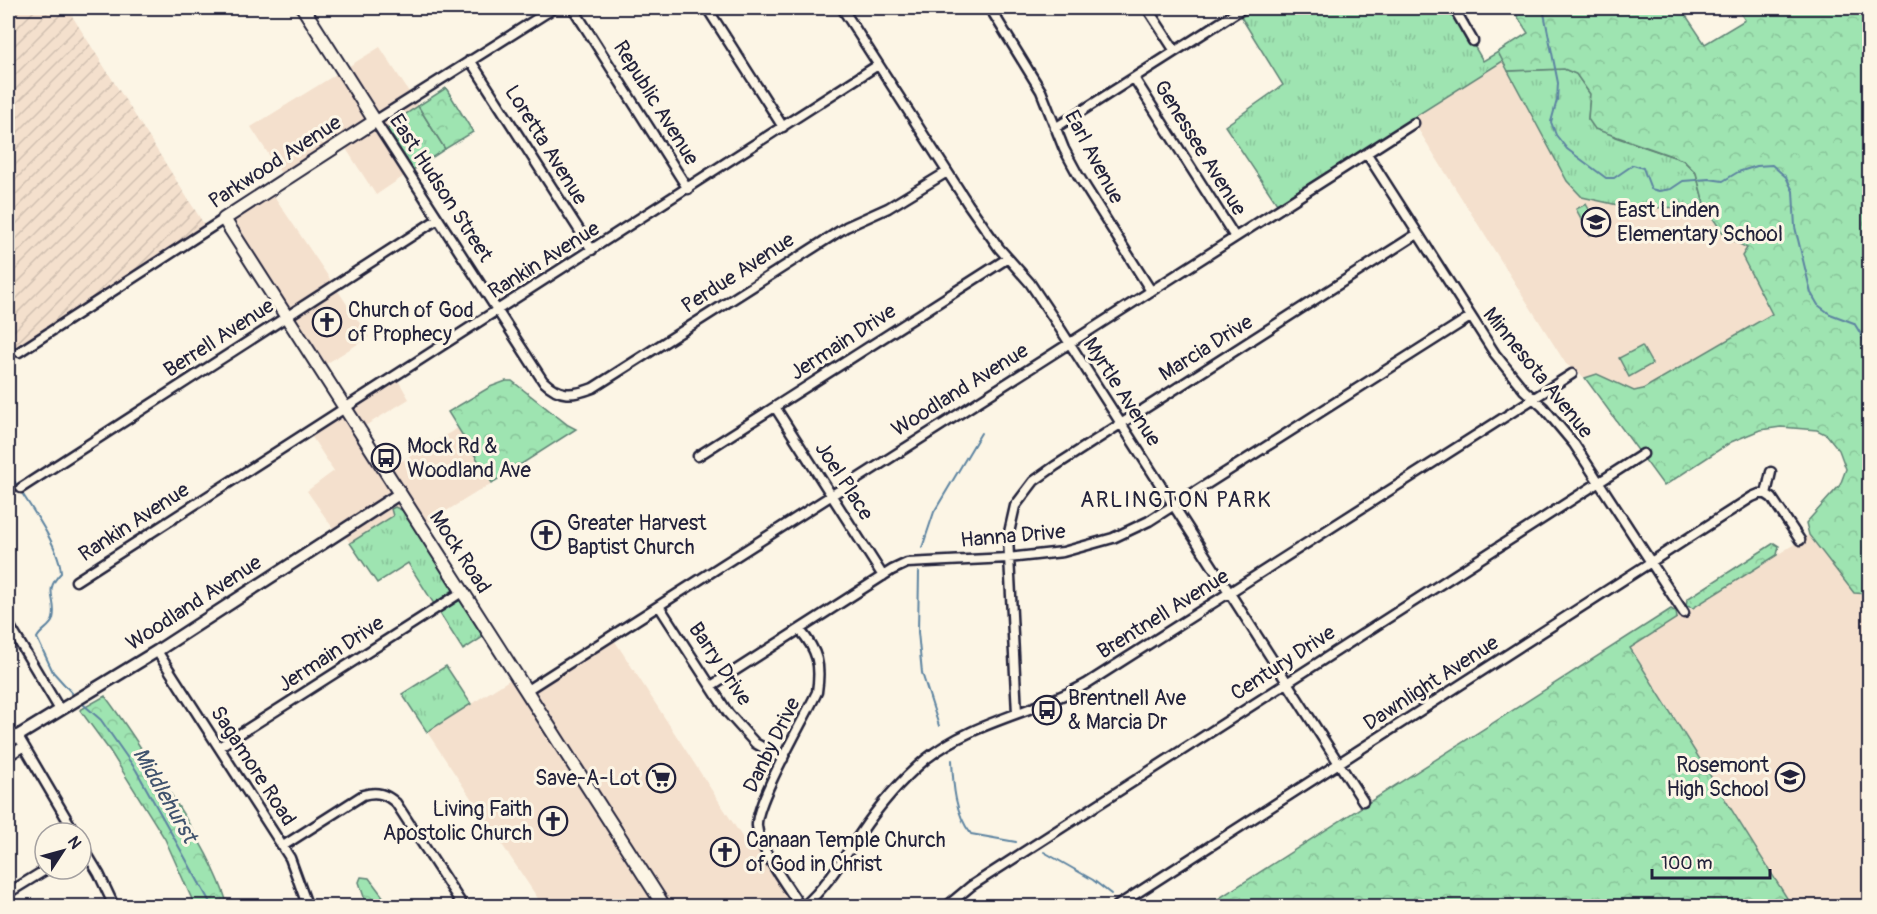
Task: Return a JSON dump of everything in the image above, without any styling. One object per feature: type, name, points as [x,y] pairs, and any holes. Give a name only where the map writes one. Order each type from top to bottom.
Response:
[{"type":"main road","name":"East Hudson Street","points":[[303,8],[375,121]]},
{"type":"main road","name":"Parkwood Avenue","points":[[224,219],[375,121]]},
{"type":"main road","name":"Mock Road","points":[[224,219],[664,906]]},
{"type":"street","name":"Parkwood Avenue","points":[[375,121],[554,8]]},
{"type":"street","name":"Republic Avenue","points":[[573,8],[688,189]]},
{"type":"street","points":[[707,8],[783,127]]},
{"type":"street","name":"Myrtle Avenue","points":[[842,8],[968,204],[1008,258],[1030,283],[1363,801]]},
{"type":"street","name":"Earl Avenue","points":[[990,8],[1041,91],[1055,128],[1078,175],[1151,291]]},
{"type":"street","name":"Genessee Avenue","points":[[1147,8],[1175,51]]},
{"type":"street","points":[[1055,128],[1243,8]]},
{"type":"street","points":[[1454,8],[1473,41]]},
{"type":"street","name":"Loretta Avenue","points":[[470,60],[591,250]]},
{"type":"street","name":"Rankin Avenue","points":[[76,581],[878,65]]},
{"type":"street","name":"Genessee Avenue","points":[[1134,78],[1235,237]]},
{"type":"street","name":"East Hudson Street","points":[[375,121],[543,381],[549,386]]},
{"type":"street","name":"Woodland Avenue","points":[[527,690],[1414,123]]},
{"type":"street","name":"Minnesota Avenue","points":[[1367,154],[1495,354],[1524,390],[1543,407],[1574,444],[1684,613]]},
{"type":"street","name":"Perdue Avenue","points":[[549,386],[560,393],[572,394],[593,388],[846,227],[888,208],[947,172]]},
{"type":"street","name":"Parkwood Avenue","points":[[19,352],[224,219]]},
{"type":"street","name":"Berrell Avenue","points":[[21,488],[438,219]]},
{"type":"street","name":"Marcia Drive","points":[[1017,713],[1008,537],[1016,506],[1034,481],[1417,234]]},
{"type":"street","name":"Jermain Drive","points":[[698,456],[1008,258]]},
{"type":"street","name":"Hanna Drive","points":[[711,686],[907,563],[1008,558],[1063,552],[1113,538],[1149,521],[1470,317]]},
{"type":"street","name":"Brentnell Avenue","points":[[802,906],[817,895],[883,802],[925,760],[973,730],[1064,697],[1572,374]]},
{"type":"street","name":"Joel Place","points":[[775,406],[883,576]]},
{"type":"street","name":"Century Drive","points":[[947,906],[971,886],[1642,454]]},
{"type":"street","points":[[1771,472],[1766,494],[1772,498],[1800,540]]},
{"type":"street","name":"Woodland Avenue","points":[[13,739],[157,651],[399,494]]},
{"type":"street","name":"Dawnlight Avenue","points":[[1117,906],[1752,497],[1766,494]]},
{"type":"street","name":"Jermain Drive","points":[[219,747],[462,592]]},
{"type":"street","name":"Barry Drive","points":[[659,606],[728,713],[755,743],[783,759]]},
{"type":"street","points":[[8,623],[60,710]]},
{"type":"street","name":"Danby Drive","points":[[800,630],[816,654],[820,673],[818,692],[762,801],[756,824],[763,846],[802,906]]},
{"type":"street","name":"Sagamore Road","points":[[157,651],[283,846],[290,858],[306,906]]},
{"type":"street","points":[[13,739],[24,746],[68,821]]},
{"type":"street","points":[[8,756],[24,746]]},
{"type":"street","points":[[283,846],[363,795],[381,794],[390,797],[396,803],[463,906]]},
{"type":"street","points":[[93,864],[114,906]]},
{"type":"street","points":[[8,892],[33,877]]},
{"type":"shaded area","points":[[8,8],[67,8],[207,229],[8,359]]},
{"type":"shaded area","points":[[380,47],[418,106],[389,125],[388,130],[413,170],[376,195],[343,144],[285,180],[251,127]]},
{"type":"shaded area","name":"East Linden Elementary School","points":[[1503,61],[1567,181],[1631,208],[1705,207],[1725,236],[1747,248],[1742,256],[1772,315],[1643,389],[1634,391],[1597,374],[1585,378],[1566,364],[1411,118]]},
{"type":"shaded area","points":[[270,190],[369,337],[321,367],[223,219]]},
{"type":"shaded area","points":[[395,375],[409,399],[360,429],[386,470],[458,428],[492,483],[417,529],[394,516],[350,543],[342,531],[337,534],[307,491],[334,471],[308,431]]},
{"type":"shaded area","name":"Rosemont High School","points":[[1809,535],[1854,592],[1869,594],[1869,906],[1792,906],[1630,647]]},
{"type":"shaded area","points":[[609,632],[746,843],[766,849],[804,906],[543,906],[427,732],[520,673],[522,677],[531,682]]},
{"type":"green space","points":[[1258,8],[1452,8],[1483,61],[1498,52],[1503,61],[1277,204],[1225,126],[1283,85],[1241,17]]},
{"type":"green space","points":[[1512,8],[1681,8],[1705,44],[1745,20],[1737,8],[1869,8],[1869,594],[1854,593],[1809,535],[1806,523],[1840,485],[1846,469],[1839,450],[1827,435],[1817,430],[1781,427],[1760,430],[1731,442],[1664,486],[1585,378],[1597,374],[1634,391],[1643,389],[1772,314],[1742,256],[1747,248],[1725,236],[1705,207],[1696,173],[1683,160],[1595,129],[1588,119],[1590,94],[1576,74],[1564,69],[1508,71],[1498,52],[1528,33]]},
{"type":"green space","points":[[1564,69],[1576,74],[1590,94],[1588,119],[1615,137],[1683,160],[1696,173],[1705,207],[1631,208],[1582,197],[1567,181],[1508,71]]},
{"type":"green space","points":[[446,88],[473,132],[445,149],[418,106]]},
{"type":"green space","points":[[418,106],[445,149],[413,170],[388,130],[389,125]]},
{"type":"green space","points":[[1586,204],[1600,229],[1590,235],[1576,209]]},
{"type":"green space","points":[[1642,346],[1652,364],[1629,377],[1619,358]]},
{"type":"green space","points":[[512,381],[576,429],[492,483],[448,412],[490,387]]},
{"type":"green space","points":[[395,507],[406,512],[454,589],[434,604],[408,563],[377,583],[350,543],[393,516],[391,509]]},
{"type":"green space","points":[[1774,543],[1779,546],[1777,555],[1693,608],[1686,606],[1687,599]]},
{"type":"green space","points":[[459,600],[463,601],[486,635],[463,650],[439,612]]},
{"type":"green space","points":[[1671,609],[1676,612],[1677,618],[1630,648],[1792,906],[1207,906]]},
{"type":"green space","points":[[446,666],[471,704],[427,732],[402,694]]},
{"type":"green space","points":[[105,696],[196,836],[211,863],[228,906],[195,906],[165,839],[110,751],[80,710]]},
{"type":"green space","points":[[361,877],[369,878],[390,906],[367,906],[359,882]]},
{"type":"waterway","points":[[1543,8],[1558,83],[1557,100],[1551,122],[1556,135],[1567,149],[1606,178],[1614,178],[1633,165],[1643,168],[1651,189],[1659,191],[1671,189],[1683,181],[1709,179],[1723,181],[1738,172],[1757,166],[1772,165],[1786,177],[1793,191],[1795,227],[1811,293],[1818,305],[1830,314],[1854,323],[1862,336],[1870,364]]},
{"type":"waterway","points":[[922,548],[934,512],[981,433]]},
{"type":"waterway","name":"Middlehurst","points":[[8,471],[48,535],[59,561],[61,573],[52,585],[51,591],[54,606],[53,619],[37,638],[53,672],[72,693]]},
{"type":"waterway","points":[[919,572],[918,632],[922,673],[939,726]]},
{"type":"waterway","name":"Middlehurst","points":[[84,705],[101,720],[136,770],[212,906]]},
{"type":"waterway","points":[[952,760],[958,808],[971,834],[1016,842]]},
{"type":"waterway","points":[[1044,852],[1093,880],[1111,894]]},
{"type":"place","name":"East Linden Elementary School","points":[[1596,222]]},
{"type":"place","name":"Church of God of Prophecy","points":[[327,322]]},
{"type":"place","name":"Mock Rd & Woodland Ave","points":[[386,458]]},
{"type":"place","name":"Greater Harvest Baptist Church","points":[[546,535]]},
{"type":"place","name":"Brentnell Ave & Marcia Dr","points":[[1047,710]]},
{"type":"place","name":"Rosemont High School","points":[[1790,777]]},
{"type":"place","name":"Save-A-Lot","points":[[661,778]]},
{"type":"place","name":"Living Faith Apostolic Church","points":[[553,821]]},
{"type":"place","name":"Canaan Temple Church of God in Christ","points":[[725,852]]},
{"type":"district","name":"ARLINGTON PARK","points":[[1176,500]]}]
